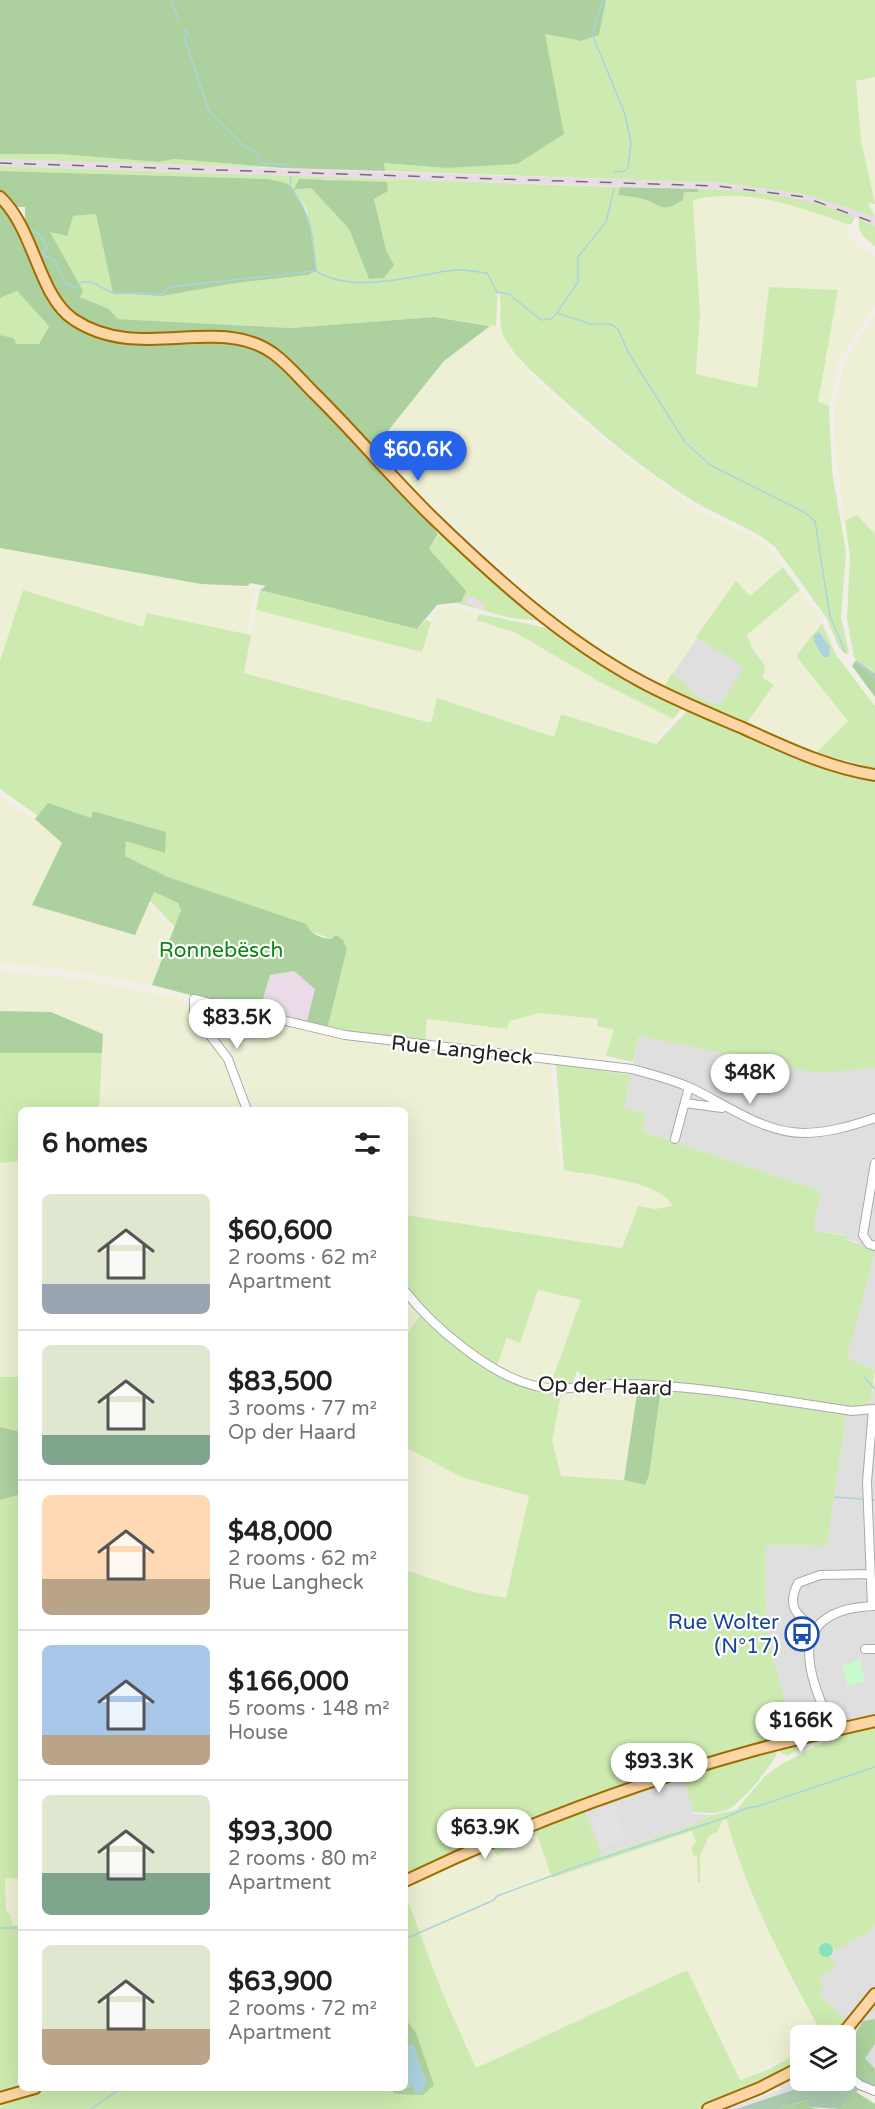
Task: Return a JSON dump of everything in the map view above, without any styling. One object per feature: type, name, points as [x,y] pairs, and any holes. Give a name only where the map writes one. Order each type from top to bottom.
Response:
[{"type":"main road","points":[[0,197],[17,216],[53,298],[70,317],[93,330],[118,337],[171,340],[230,337],[259,344],[281,360],[334,412],[431,517],[551,624],[606,661],[658,691],[824,763],[875,775]]},
{"type":"main road","points":[[408,1880],[565,1812],[680,1772],[756,1749],[875,1721]]},
{"type":"main road","points":[[850,2025],[875,1994]]},
{"type":"main road","points":[[708,2109],[760,2088],[790,2073]]},
{"type":"main road","points":[[0,2098],[24,2091]]},
{"type":"street","name":"Rue Langheck","points":[[246,1107],[228,1059],[194,1014],[194,999],[345,1035],[632,1069],[689,1087],[726,1109],[777,1129],[801,1133],[832,1130],[875,1119]]},
{"type":"street","points":[[675,1139],[689,1087]]},
{"type":"street","name":"Rue Langheck","points":[[685,1103],[726,1109]]},
{"type":"street","points":[[875,1166],[863,1235],[869,1244],[875,1246]]},
{"type":"street","name":"Op der Haard","points":[[408,1294],[440,1329],[465,1348],[505,1374],[536,1386],[553,1389],[621,1384],[718,1392],[852,1411],[873,1409],[873,1442]]},
{"type":"street","points":[[834,1731],[822,1705],[810,1666],[810,1646],[816,1629],[825,1618],[838,1611],[874,1606],[870,1574],[872,1547],[867,1482],[873,1442]]},
{"type":"street","points":[[816,1629],[800,1618],[792,1603],[798,1583],[820,1575],[870,1574]]},
{"type":"street","points":[[800,1618],[799,1633],[810,1646]]},
{"type":"street","points":[[865,1649],[875,1649]]},
{"type":"street","points":[[819,1734],[822,1705]]},
{"type":"street","points":[[856,2082],[875,2091]]},
{"type":"shaded area","points":[[0,159],[723,183],[803,194],[875,217],[875,226],[847,214],[805,202],[724,190],[0,166]]},
{"type":"shaded area","points":[[468,594],[485,604],[483,610],[464,602]]},
{"type":"shaded area","points":[[696,637],[745,667],[721,703],[713,704],[692,693],[672,673]]},
{"type":"shaded area","points":[[294,971],[315,988],[307,1021],[261,1009],[270,975]]},
{"type":"shaded area","points":[[639,1036],[819,1072],[875,1068],[875,1370],[847,1359],[859,1308],[858,1242],[845,1239],[845,1235],[813,1230],[821,1191],[642,1131],[624,1108]]},
{"type":"shaded area","points":[[875,1382],[875,1725],[798,1744],[769,1642],[766,1618],[765,1545],[827,1546],[847,1408],[871,1401]]},
{"type":"shaded area","points":[[684,1777],[694,1814],[712,1815],[695,1824],[600,1856],[586,1811]]},
{"type":"shaded area","points":[[614,1803],[626,1839],[601,1848],[591,1819],[601,1815],[598,1808]]},
{"type":"shaded area","points":[[875,1922],[875,2095],[856,2088],[856,2025],[844,2025],[844,2019],[819,1995],[819,1976],[836,1968],[829,1954],[861,1935],[869,1934]]},
{"type":"shaded area","points":[[790,2078],[790,2091],[736,2109],[726,2109],[782,2089],[778,2085]]},
{"type":"green space","points":[[0,0],[606,0],[599,35],[581,41],[545,34],[564,134],[517,164],[445,168],[384,163],[385,171],[283,168],[174,159],[159,162],[58,154],[0,154]]},
{"type":"green space","points":[[606,0],[875,0],[875,77],[856,81],[861,140],[875,204],[868,203],[875,217],[803,194],[723,183],[385,171],[383,163],[445,168],[545,34],[581,41],[599,35]]},
{"type":"green space","points":[[875,77],[875,204],[861,140],[856,81]]},
{"type":"green space","points":[[0,154],[58,154],[159,162],[174,159],[283,168],[0,159]]},
{"type":"green space","points":[[0,166],[620,187],[618,195],[643,199],[666,208],[683,200],[684,192],[697,192],[698,189],[718,190],[798,199],[855,217],[851,225],[792,206],[754,197],[734,196],[693,200],[700,314],[696,374],[757,388],[769,287],[838,290],[818,402],[829,406],[832,471],[846,552],[841,617],[849,653],[846,655],[839,648],[826,617],[775,547],[746,528],[695,502],[657,477],[603,435],[526,366],[509,346],[502,333],[498,290],[496,326],[434,317],[291,328],[118,319],[109,309],[80,297],[49,231],[73,216],[96,214],[162,296],[236,283],[308,275],[316,271],[307,210],[293,190],[311,188],[349,229],[369,279],[394,265],[386,250],[374,198],[349,184],[328,179],[289,188],[286,183],[269,179],[0,171]]},
{"type":"green space","points":[[0,171],[269,179],[286,183],[294,189],[299,179],[387,182],[388,191],[374,199],[386,250],[394,265],[384,278],[369,279],[349,229],[311,188],[293,190],[308,219],[312,239],[316,271],[308,275],[236,283],[162,296],[113,293],[96,214],[73,216],[67,236],[50,232],[83,291],[80,297],[109,309],[118,319],[291,328],[434,317],[490,326],[444,361],[367,457],[428,520],[438,534],[429,549],[466,591],[461,602],[437,605],[417,629],[260,590],[266,586],[250,583],[248,586],[201,584],[0,548],[0,335],[14,338],[16,344],[39,344],[49,326],[17,291],[0,298],[0,202],[25,230],[25,207],[15,207],[0,192]]},
{"type":"green space","points":[[620,187],[698,189],[698,192],[684,192],[683,200],[666,208],[643,199],[618,195]]},
{"type":"green space","points":[[729,194],[754,196],[785,203],[848,224],[847,233],[853,242],[875,256],[875,305],[839,361],[829,406],[818,402],[838,291],[769,287],[757,389],[696,374],[700,314],[693,200]]},
{"type":"green space","points":[[859,219],[875,226],[875,247],[860,231]]},
{"type":"green space","points":[[17,291],[49,325],[39,344],[16,344],[14,338],[0,335],[0,298]]},
{"type":"green space","points":[[875,315],[875,534],[857,515],[845,521],[834,435],[834,409],[844,363]]},
{"type":"green space","points":[[490,326],[498,326],[510,349],[540,385],[606,442],[697,509],[756,538],[770,549],[783,567],[750,596],[735,582],[664,687],[615,661],[563,625],[426,499],[423,501],[375,447],[444,361]]},
{"type":"green space","points":[[857,515],[875,534],[875,674],[854,658],[847,618],[850,556],[845,521]]},
{"type":"green space","points":[[442,531],[543,621],[510,618],[453,602],[461,602],[429,549]],"holes":[[[468,595],[485,604],[483,610],[465,602]]]},
{"type":"green space","points":[[0,548],[201,584],[255,588],[247,634],[148,613],[144,627],[23,590],[0,661]]},
{"type":"green space","points":[[783,567],[800,590],[747,635],[752,648],[765,665],[763,678],[774,685],[746,724],[664,687],[672,673],[689,686],[692,693],[713,704],[721,703],[744,667],[696,637],[736,581],[750,596]]},
{"type":"green space","points":[[23,590],[143,627],[147,613],[251,635],[244,673],[431,723],[437,698],[554,737],[561,714],[656,744],[689,709],[875,779],[875,1068],[819,1073],[639,1036],[633,1062],[606,1056],[614,1030],[597,1026],[598,1019],[540,1013],[509,1021],[507,1029],[427,1019],[425,1041],[327,1030],[347,949],[331,939],[168,877],[125,856],[126,840],[165,844],[166,832],[93,811],[91,818],[49,804],[38,816],[0,789],[0,661]]},
{"type":"green space","points":[[260,590],[417,629],[426,620],[431,622],[422,652],[256,610]]},
{"type":"green space","points":[[800,590],[822,622],[796,656],[848,721],[816,753],[746,724],[773,685],[763,678],[762,659],[752,648],[747,635]]},
{"type":"green space","points":[[446,606],[479,614],[478,620],[516,633],[600,682],[673,719],[653,742],[561,714],[554,737],[437,698],[432,723],[244,673],[256,610],[422,651],[431,622],[439,609]]},
{"type":"green space","points":[[479,614],[553,629],[684,706],[673,719],[600,682],[516,633],[477,620]]},
{"type":"green space","points":[[822,623],[836,655],[875,706],[875,768],[816,753],[848,721],[796,656]]},
{"type":"green space","points":[[856,660],[875,674],[875,697],[852,666]]},
{"type":"green space","points":[[0,797],[35,819],[62,843],[33,905],[134,935],[149,904],[173,930],[152,985],[61,969],[0,963]]},
{"type":"green space","name":"Ronnebësch","points":[[48,803],[91,818],[93,811],[166,832],[165,853],[126,841],[125,856],[168,877],[306,924],[313,933],[320,936],[331,939],[336,935],[343,940],[347,949],[327,1030],[295,1022],[296,1018],[307,1021],[315,989],[294,971],[270,975],[259,1013],[152,985],[181,910],[178,903],[154,892],[135,935],[32,905],[62,843],[35,819]]},
{"type":"green space","points":[[154,892],[178,903],[181,910],[175,927],[150,901]]},
{"type":"green space","points":[[0,971],[89,980],[188,1001],[196,1024],[229,1067],[244,1107],[100,1107],[103,1034],[51,1012],[0,1011]]},
{"type":"green space","points":[[198,1004],[364,1043],[447,1051],[446,1056],[551,1063],[560,1169],[632,1183],[660,1192],[669,1197],[673,1206],[655,1209],[638,1206],[622,1248],[408,1215],[408,1107],[249,1107],[231,1060],[196,1010]]},
{"type":"green space","points":[[0,1011],[51,1012],[103,1034],[102,1053],[0,1053]]},
{"type":"green space","points":[[540,1013],[599,1019],[614,1030],[604,1063],[425,1041],[427,1018],[507,1029],[509,1021]]},
{"type":"green space","points":[[449,1049],[463,1053],[502,1057],[502,1061],[455,1057]]},
{"type":"green space","points":[[0,1053],[102,1053],[99,1107],[18,1107],[18,1161],[0,1163]]},
{"type":"green space","points":[[556,1064],[631,1075],[624,1108],[646,1114],[642,1131],[821,1191],[813,1230],[846,1236],[846,1239],[875,1251],[847,1358],[875,1370],[871,1401],[867,1405],[850,1408],[619,1381],[580,1383],[580,1373],[577,1371],[572,1384],[550,1386],[581,1300],[538,1290],[520,1343],[507,1338],[497,1366],[455,1339],[408,1292],[408,1215],[622,1248],[638,1206],[655,1209],[672,1206],[656,1191],[641,1185],[564,1170]]},
{"type":"green space","points":[[18,1161],[18,1377],[0,1377],[0,1163]]},
{"type":"green space","points":[[538,1289],[581,1300],[550,1386],[531,1383],[497,1366],[507,1337],[520,1343]]},
{"type":"green space","points":[[408,1298],[421,1314],[408,1333]]},
{"type":"green space","points":[[421,1314],[500,1372],[562,1390],[552,1441],[561,1476],[624,1480],[645,1485],[649,1476],[661,1389],[764,1401],[846,1415],[827,1546],[765,1545],[766,1618],[769,1642],[796,1737],[775,1749],[777,1753],[774,1759],[762,1775],[740,1801],[727,1810],[715,1813],[693,1812],[684,1778],[586,1812],[601,1856],[695,1824],[712,1815],[736,1810],[764,1777],[780,1765],[822,1743],[822,1738],[875,1725],[875,1922],[869,1934],[834,1951],[829,1942],[822,1957],[829,1954],[836,1968],[819,1977],[824,1986],[819,1995],[844,2019],[844,2025],[818,2025],[781,1957],[746,1877],[727,1821],[724,1819],[717,1832],[709,1836],[700,1856],[700,1882],[698,1882],[697,1855],[694,1856],[691,1848],[696,1842],[692,1831],[552,1878],[537,1834],[497,1856],[493,1848],[408,1887],[408,1571],[469,1591],[506,1598],[529,1496],[461,1477],[408,1449],[408,1333]]},
{"type":"green space","points":[[0,1377],[18,1377],[18,1431],[0,1427]]},
{"type":"green space","points":[[609,1386],[638,1387],[624,1480],[560,1476],[552,1441],[562,1390]]},
{"type":"green space","points":[[638,1387],[661,1389],[649,1476],[645,1485],[624,1480]]},
{"type":"green space","points":[[0,1427],[18,1431],[18,1495],[0,1500]]},
{"type":"green space","points":[[408,1449],[461,1477],[529,1496],[506,1598],[469,1591],[408,1571]]},
{"type":"green space","points":[[18,1495],[18,1879],[5,1878],[6,1910],[11,1916],[12,1925],[18,1926],[18,2091],[408,2091],[409,1904],[442,1992],[476,2068],[687,1970],[740,2080],[765,2071],[790,2058],[790,2066],[758,2083],[724,2097],[741,2099],[742,2102],[726,2109],[0,2109],[0,1500]]},
{"type":"green space","points":[[860,1659],[865,1681],[848,1686],[842,1666]]},
{"type":"green space","points":[[815,1740],[787,1756],[780,1752],[780,1747]]},
{"type":"green space","points":[[724,1818],[727,1821],[751,1894],[794,1984],[817,2025],[790,2025],[790,2057],[740,2080],[687,1970],[476,2068],[442,1992],[408,1904],[408,1887],[493,1848],[498,1856],[538,1834],[552,1878],[693,1831],[698,1881],[700,1882],[700,1856],[709,1836],[717,1832]]},
{"type":"green space","points":[[5,1877],[18,1879],[18,1926],[12,1925],[6,1910]]},
{"type":"green space","points":[[826,1943],[831,1945],[833,1950],[831,1955],[826,1957],[821,1955],[819,1950],[821,1945]]},
{"type":"green space","points":[[875,2019],[875,2044],[865,2058],[875,2069],[875,2086],[863,2082],[856,2075],[856,2033],[863,2021]]},
{"type":"green space","points":[[408,2022],[416,2033],[434,2085],[423,2095],[394,2094],[393,2091],[408,2091],[408,2087],[426,2082],[413,2045],[408,2046]]},
{"type":"green space","points":[[856,2088],[858,2090],[840,2109],[809,2107],[807,2100],[779,2109],[736,2109],[790,2091],[856,2091]]},
{"type":"green space","points":[[856,2092],[875,2104],[875,2109],[840,2109]]},
{"type":"green space","points":[[808,2100],[809,2107],[819,2109],[779,2109]]},
{"type":"water","points":[[819,632],[830,647],[829,657],[823,657],[814,641],[814,635]]},
{"type":"water","points":[[413,2045],[426,2082],[422,2093],[414,2093],[414,2086],[408,2086],[408,2046]]},
{"type":"waterway","points":[[171,0],[179,20]]},
{"type":"waterway","points":[[603,0],[592,34],[625,114],[631,143],[628,168],[625,171],[614,172]]},
{"type":"waterway","points":[[182,29],[186,30],[187,34],[184,37],[209,111],[243,145],[258,154],[259,163],[292,165]]},
{"type":"waterway","points":[[291,177],[290,186],[310,226],[316,270]]},
{"type":"waterway","points":[[558,311],[578,282],[578,257],[606,222],[614,189]]},
{"type":"waterway","points":[[8,199],[24,220]]},
{"type":"waterway","points":[[28,229],[39,234],[47,247],[42,255],[55,260],[65,284],[76,288],[81,282],[91,282],[113,293],[163,294],[169,287],[316,271],[347,282],[365,283],[462,270],[487,273],[497,292],[509,294],[541,320],[551,319],[557,313],[591,324],[610,324],[618,329],[628,352],[685,442],[710,465],[804,512],[815,521],[830,616],[845,652]]},
{"type":"waterway","points":[[856,662],[875,677]]},
{"type":"waterway","points":[[864,1377],[875,1389]]},
{"type":"waterway","points":[[835,1497],[862,1499]]},
{"type":"waterway","points":[[408,1938],[494,1900],[497,1896],[578,1866],[875,1767]]},
{"type":"waterway","points":[[0,1928],[18,1928]]},
{"type":"waterway","points":[[91,2109],[117,2091]]},
{"type":"railway","points":[[0,163],[717,186],[804,197],[875,223]]},
{"type":"place","name":"Rue Wolter (N°17)","points":[[802,1634]]}]
